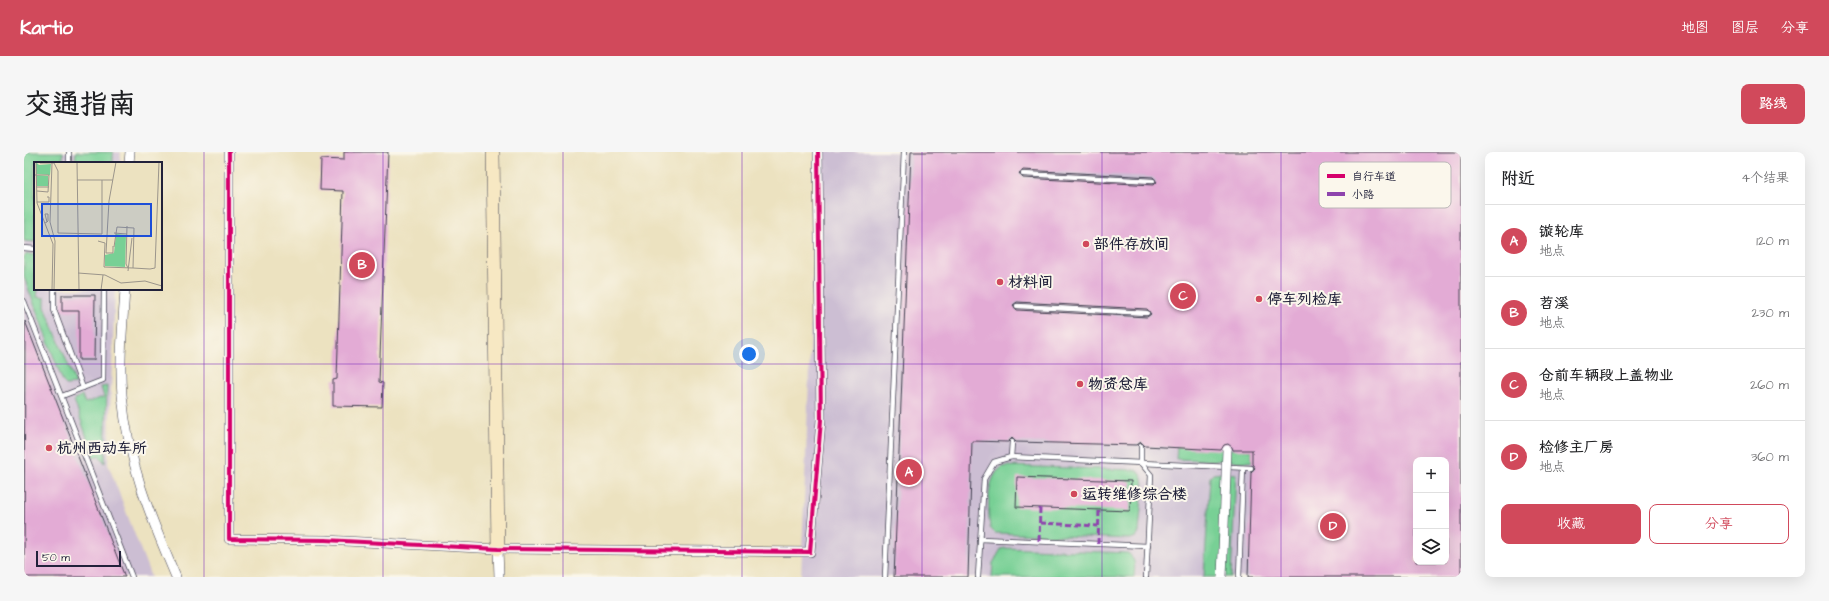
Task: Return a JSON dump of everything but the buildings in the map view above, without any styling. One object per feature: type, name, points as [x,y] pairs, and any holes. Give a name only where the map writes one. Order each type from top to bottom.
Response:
[{"type":"street","points":[[229,152],[229,539],[325,540],[498,549],[810,552],[821,420],[818,152]]},
{"type":"street","points":[[493,152],[499,577]]},
{"type":"street","points":[[125,290],[122,394],[129,446],[148,510],[176,577]]},
{"type":"street","points":[[1222,577],[1227,450]]},
{"type":"lane","points":[[885,577],[904,152]]},
{"type":"lane","points":[[1023,174],[1153,181]]},
{"type":"lane","points":[[24,248],[34,249]]},
{"type":"lane","points":[[54,290],[54,310],[83,388]]},
{"type":"lane","points":[[62,396],[103,380],[104,290]]},
{"type":"lane","points":[[24,301],[132,577]]},
{"type":"lane","points":[[1017,306],[1147,312]]},
{"type":"lane","points":[[1011,457],[1012,442]]},
{"type":"lane","points":[[1141,446],[1141,463],[1151,475],[1146,577]]},
{"type":"lane","points":[[978,577],[984,479],[994,462],[1011,457],[1251,468]]},
{"type":"lane","points":[[1239,577],[1243,468]]},
{"type":"lane","points":[[980,539],[1148,546]]},
{"type":"shaded area","name":"杭州西动车所","points":[[24,152],[121,152],[120,162],[34,162],[34,290],[115,290],[108,464],[151,577],[24,577]]},
{"type":"shaded area","points":[[818,152],[1461,152],[1461,577],[801,577]]},
{"type":"green space","points":[[24,152],[63,152],[63,162],[34,162],[34,242],[24,241]]},
{"type":"green space","points":[[76,152],[113,152],[113,162],[75,162]]},
{"type":"green space","points":[[28,254],[34,255],[34,290],[38,290],[37,297],[45,298],[45,307],[76,384],[66,385],[63,382],[24,277],[24,256]]},
{"type":"green space","points":[[107,386],[105,463],[99,455],[94,458],[74,400],[82,395],[85,403],[104,397],[101,387]]},
{"type":"green space","points":[[1177,447],[1252,450],[1252,462],[1176,459]]},
{"type":"green space","points":[[1005,466],[1136,470],[1141,474],[1143,484],[1139,532],[1136,537],[1130,539],[995,533],[990,528],[989,493],[994,476]]},
{"type":"green space","points":[[1213,474],[1236,474],[1231,577],[1204,577],[1210,477]]},
{"type":"green space","points":[[1001,549],[1128,553],[1134,561],[1134,577],[992,577],[993,563]]},
{"type":"marked path","points":[[1039,541],[1040,508]]},
{"type":"marked path","points":[[1098,544],[1099,510]]},
{"type":"marked path","points":[[1040,523],[1098,526]]},
{"type":"cycle path","points":[[229,152],[229,539],[325,540],[498,549],[810,552],[821,420],[818,152]]},
{"type":"place","name":"部件存放间","points":[[1086,244]]},
{"type":"place","name":"苕溪","points":[[362,265]]},
{"type":"place","name":"材料间","points":[[1000,282]]},
{"type":"place","name":"仓前车辆段上盖物业","points":[[1183,296]]},
{"type":"place","name":"停车列检库","points":[[1259,299]]},
{"type":"place","name":"物资总库","points":[[1080,384]]},
{"type":"place","name":"杭州西动车所","points":[[49,448]]},
{"type":"place","name":"镟轮库","points":[[909,472]]},
{"type":"place","name":"运转维修综合楼","points":[[1074,494]]},
{"type":"place","name":"检修主厂房","points":[[1333,526]]}]
